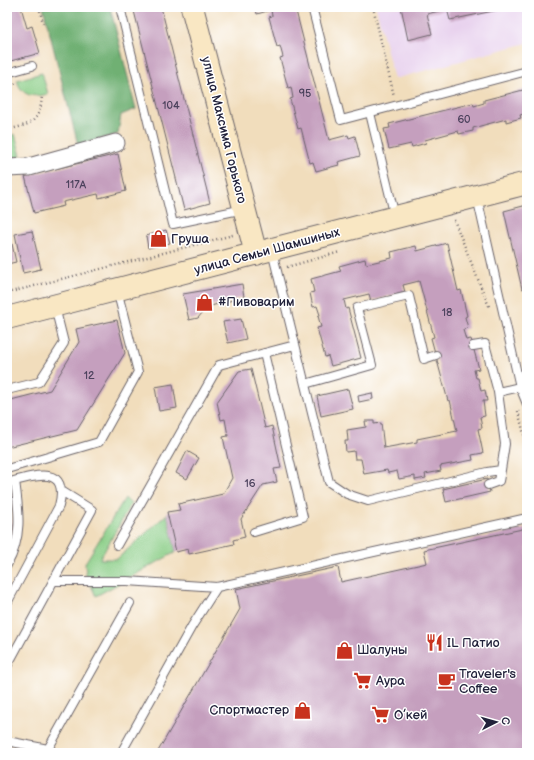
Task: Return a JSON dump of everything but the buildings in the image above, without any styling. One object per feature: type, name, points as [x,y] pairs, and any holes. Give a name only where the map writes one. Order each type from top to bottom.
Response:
[{"type":"street","name":"улица Максима Горького","points":[[192,7],[250,231],[268,258]]},
{"type":"street","points":[[7,168],[29,167],[116,143]]},
{"type":"street","name":"улица Семьи Шамшиных","points":[[7,318],[117,290],[268,258],[396,218],[527,183]]},
{"type":"lane","points":[[120,7],[173,224],[244,209]]},
{"type":"lane","points":[[313,11],[341,120],[527,71]]},
{"type":"lane","points":[[7,73],[32,66]]},
{"type":"lane","points":[[370,113],[396,218]]},
{"type":"lane","points":[[476,197],[520,386],[527,404]]},
{"type":"lane","points":[[268,258],[295,344],[329,482],[347,494],[368,501],[487,472],[501,470]]},
{"type":"lane","points":[[7,469],[99,442],[138,372],[117,290]]},
{"type":"lane","points":[[305,384],[372,365],[357,308],[409,296],[424,359],[436,355]]},
{"type":"lane","points":[[7,390],[39,382],[64,343],[55,306]]},
{"type":"lane","points":[[117,545],[219,365],[295,344]]},
{"type":"lane","points":[[473,346],[485,344],[498,392],[505,444],[499,481],[488,485]]},
{"type":"lane","points":[[254,532],[303,517],[264,353]]},
{"type":"lane","points":[[498,392],[520,386]]},
{"type":"lane","points":[[7,565],[13,554],[20,519],[11,482],[37,475],[50,476],[58,481],[63,492],[92,510],[7,666]]},
{"type":"lane","points":[[7,603],[60,506],[63,492]]},
{"type":"lane","points":[[53,581],[126,581],[217,587],[527,518]]},
{"type":"lane","points":[[121,753],[192,626],[217,587]]},
{"type":"lane","points":[[7,741],[49,751],[130,603]]},
{"type":"path","points":[[39,7],[43,23]]},
{"type":"path","points":[[373,7],[396,106]]},
{"type":"path","points":[[7,86],[18,84]]},
{"type":"path","points":[[7,130],[30,124],[37,116],[41,105],[42,95]]},
{"type":"path","points":[[448,222],[455,220],[491,313]]},
{"type":"path","points":[[7,293],[250,231]]},
{"type":"path","points":[[268,258],[343,251]]},
{"type":"shaded area","points":[[376,7],[527,7],[527,43],[394,79]]},
{"type":"green space","points":[[43,7],[110,7],[136,109],[121,115],[118,134],[78,145]]},
{"type":"green space","points":[[42,73],[48,94],[33,96],[21,90],[17,80]]},
{"type":"green space","points":[[15,134],[21,156],[7,159],[7,136]]},
{"type":"green space","points":[[125,498],[131,504],[100,559],[117,559],[167,514],[176,552],[96,596],[86,575],[85,563]]},
{"type":"place","name":"Груша","points":[[158,239]]},
{"type":"place","name":"#Пивоварим","points":[[205,302]]},
{"type":"place","name":"IL Патио","points":[[434,643]]},
{"type":"place","name":"Шалуны","points":[[344,650]]},
{"type":"place","name":"Аура","points":[[363,681]]},
{"type":"place","name":"Traveler's Coffee","points":[[446,681]]},
{"type":"place","name":"Спортмастер","points":[[302,710]]},
{"type":"place","name":"О’кей","points":[[381,715]]}]
